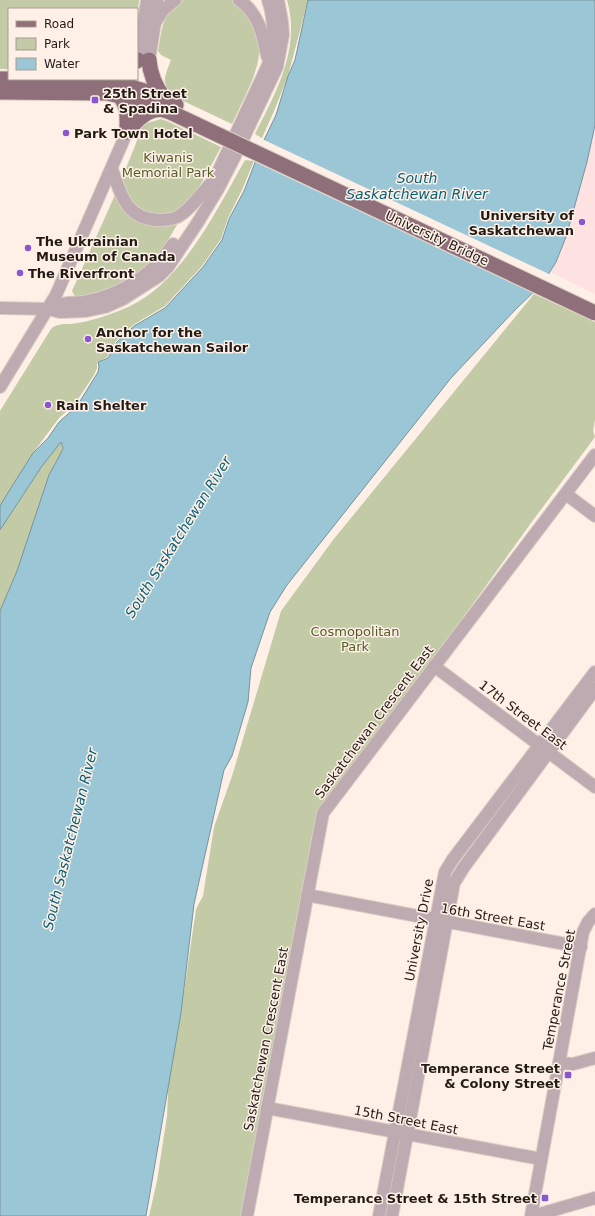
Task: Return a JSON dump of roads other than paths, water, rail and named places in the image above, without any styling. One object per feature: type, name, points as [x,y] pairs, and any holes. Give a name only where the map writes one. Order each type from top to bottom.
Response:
[{"type":"main road","points":[[141,60],[155,85],[170,105]]},
{"type":"main road","points":[[112,80],[170,105]]},
{"type":"main road","points":[[0,92],[82,92],[118,95],[170,105]]},
{"type":"main road","points":[[118,95],[125,102],[127,107],[127,132]]},
{"type":"main road","points":[[127,132],[144,115],[153,111],[161,110],[170,105]]},
{"type":"main road","name":"University Bridge","points":[[170,105],[595,304]]},
{"type":"main road","name":"University Bridge","points":[[170,105],[595,313]]},
{"type":"street","points":[[141,60],[140,52],[147,0]]},
{"type":"street","points":[[155,22],[157,0]]},
{"type":"street","points":[[141,60],[155,22],[163,10],[175,0]]},
{"type":"street","points":[[239,0],[251,10],[258,21],[265,44],[268,65]]},
{"type":"street","points":[[48,309],[63,303],[83,302],[115,293],[143,277],[165,256],[214,180],[268,65],[272,51],[273,20],[268,0]]},
{"type":"street","points":[[0,308],[48,309],[60,312],[86,312],[105,307],[123,299],[159,276],[168,267],[218,189],[277,67],[283,34],[278,0]]},
{"type":"street","points":[[0,387],[56,295],[127,132]]},
{"type":"street","points":[[112,169],[120,195],[134,213],[147,219],[167,220],[182,214],[214,180]]},
{"type":"street","name":"Saskatchewan Crescent East","points":[[247,1216],[323,813],[595,455]]},
{"type":"street","points":[[566,494],[595,516]]},
{"type":"street","name":"17th Street East","points":[[434,666],[595,786]]},
{"type":"street","name":"University Drive","points":[[544,748],[595,672]]},
{"type":"street","name":"University Drive","points":[[379,1216],[400,1133],[441,921],[445,872],[458,852],[595,689]]},
{"type":"street","name":"16th Street East","points":[[307,895],[581,947]]},
{"type":"street","name":"Temperance Street","points":[[532,1216],[541,1159],[583,932],[588,922],[595,914]]},
{"type":"street","points":[[559,1063],[573,1064],[595,1058]]},
{"type":"street","name":"15th Street East","points":[[267,1108],[541,1159]]},
{"type":"street","name":"University Drive","points":[[392,1216],[400,1133]]},
{"type":"street","points":[[532,1216],[595,1198]]},
{"type":"water","name":"South Saskatchewan River","points":[[308,0],[595,0],[595,125],[587,162],[566,237],[556,262],[543,283],[515,310],[451,378],[287,585],[270,612],[251,668],[248,702],[232,756],[224,770],[194,904],[181,1013],[146,1216],[0,1216],[0,611],[17,571],[49,475],[62,451],[63,448],[61,442],[42,466],[0,530],[0,506],[33,453],[48,438],[59,422],[77,406],[98,372],[98,362],[108,358],[117,342],[134,326],[165,308],[203,267],[222,240],[229,219],[244,191],[263,142],[276,115],[288,76],[295,60]]},
{"type":"place","name":"25th Street & Spadina","points":[[95,100]]},
{"type":"place","name":"Park Town Hotel","points":[[66,133]]},
{"type":"place","name":"University of Saskatchewan","points":[[582,222]]},
{"type":"place","name":"The Ukrainian Museum of Canada","points":[[28,248]]},
{"type":"place","name":"The Riverfront","points":[[20,273]]},
{"type":"place","name":"Anchor for the Saskatchewan Sailor","points":[[88,339]]},
{"type":"place","name":"Rain Shelter","points":[[48,405]]},
{"type":"place","name":"Temperance Street & Colony Street","points":[[568,1075]]},
{"type":"place","name":"Temperance Street & 15th Street","points":[[545,1198]]},
{"type":"park label","name":"Kiwanis Memorial Park","points":[[168,164]]},
{"type":"park label","name":"Cosmopolitan Park","points":[[355,638]]}]
